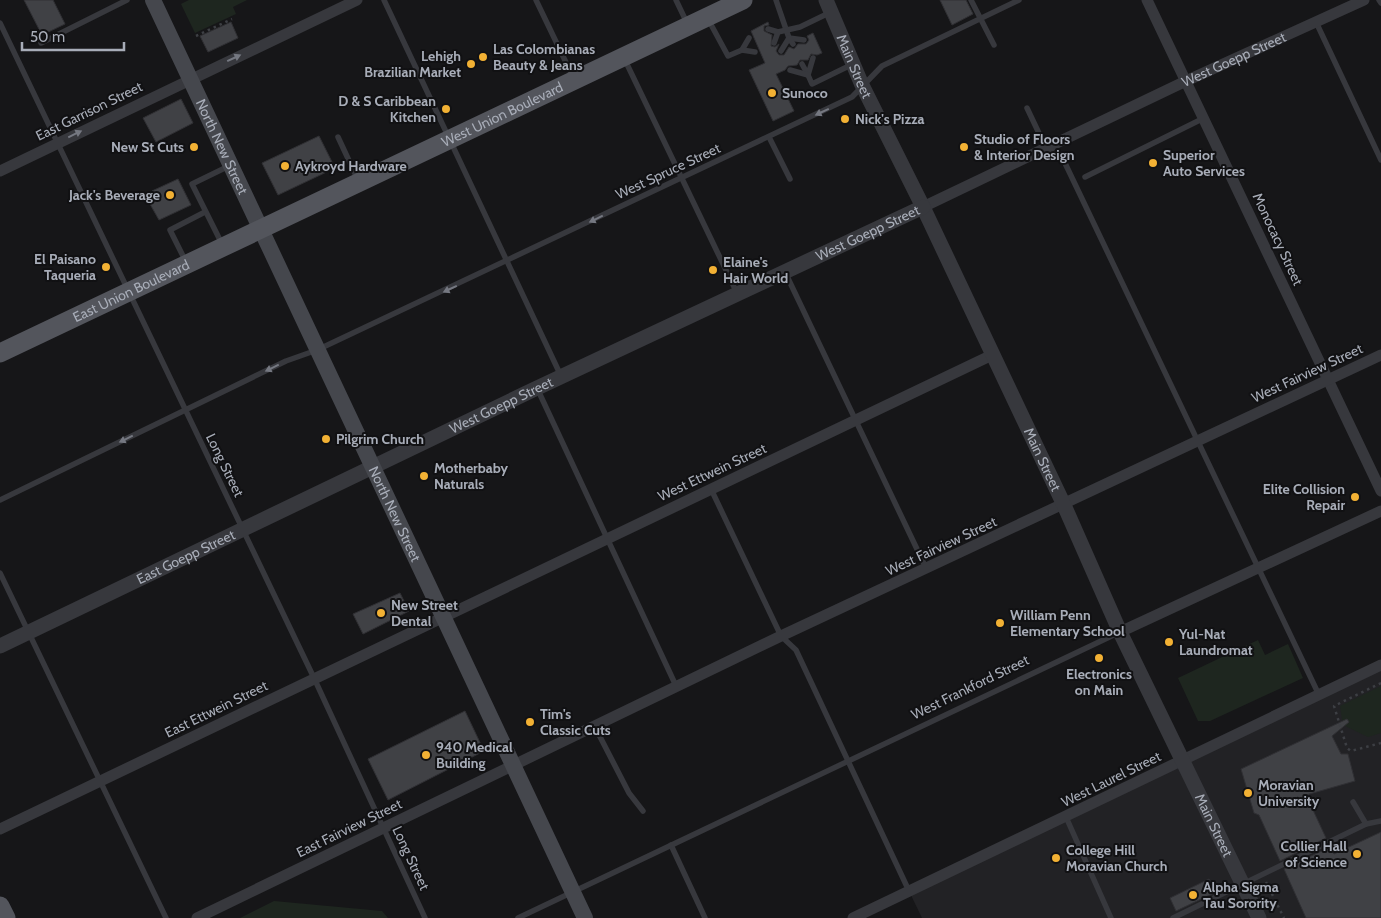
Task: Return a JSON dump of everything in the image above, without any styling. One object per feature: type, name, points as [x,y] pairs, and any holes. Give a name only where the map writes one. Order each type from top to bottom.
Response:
[{"type":"main road","name":"North New Street","points":[[153,0],[585,918]]},
{"type":"main road","name":"West Union Boulevard","points":[[260,228],[743,0]]},
{"type":"main road","name":"East Union Boulevard","points":[[0,353],[260,228]]},
{"type":"main road","points":[[0,906],[6,918]]},
{"type":"street","name":"East Garrison Street","points":[[0,171],[357,0]]},
{"type":"street","name":"Monocacy Street","points":[[1147,0],[1380,485]]},
{"type":"street","name":"West Goepp Street","points":[[372,467],[1186,81],[1364,0]]},
{"type":"street","name":"Main Street","points":[[828,6],[862,85],[923,206],[1064,505],[1120,632],[1259,918]]},
{"type":"street","name":"West Ettwein Street","points":[[444,616],[992,355]]},
{"type":"street","name":"West Fairview Street","points":[[514,765],[678,688],[781,636],[1381,355]]},
{"type":"street","name":"East Goepp Street","points":[[0,646],[372,467]]},
{"type":"street","name":"West Frankford Street","points":[[1120,632],[1381,511]]},
{"type":"street","name":"East Ettwein Street","points":[[0,829],[444,616]]},
{"type":"street","name":"West Laurel Street","points":[[853,918],[1381,665]]},
{"type":"street","name":"East Fairview Street","points":[[197,918],[514,765]]},
{"type":"lane","points":[[41,43],[127,0]]},
{"type":"lane","points":[[384,0],[561,377]]},
{"type":"lane","points":[[536,0],[574,80]]},
{"type":"lane","points":[[676,0],[688,26]]},
{"type":"lane","points":[[776,0],[792,44]]},
{"type":"lane","points":[[971,0],[994,45]]},
{"type":"lane","name":"West Spruce Street","points":[[0,500],[302,354],[317,350],[508,262],[852,98],[862,85],[882,66],[1019,0]]},
{"type":"lane","points":[[1379,0],[1381,4]]},
{"type":"lane","points":[[768,29],[778,32],[800,27],[828,6]]},
{"type":"lane","points":[[707,17],[728,56],[742,50],[756,52]]},
{"type":"lane","points":[[1316,22],[1381,160]]},
{"type":"lane","name":"Long Street","points":[[0,24],[314,678],[425,918]]},
{"type":"lane","points":[[774,43],[778,32]]},
{"type":"lane","points":[[742,50],[749,38]]},
{"type":"lane","points":[[789,38],[804,40]]},
{"type":"lane","points":[[781,50],[789,38]]},
{"type":"lane","points":[[623,56],[738,294]]},
{"type":"lane","points":[[808,75],[813,58]]},
{"type":"lane","points":[[802,64],[812,84],[853,64]]},
{"type":"lane","points":[[790,70],[808,75]]},
{"type":"lane","points":[[1027,108],[1046,148],[1064,161],[1319,695]]},
{"type":"lane","points":[[1085,177],[1204,118]]},
{"type":"lane","points":[[769,137],[790,179]]},
{"type":"lane","points":[[338,138],[358,182]]},
{"type":"lane","points":[[222,246],[192,184],[230,165]]},
{"type":"lane","points":[[186,263],[170,230],[206,212]]},
{"type":"lane","points":[[785,272],[926,569]]},
{"type":"lane","points":[[537,388],[678,688]]},
{"type":"lane","points":[[711,489],[781,636],[796,650],[850,761],[909,891]]},
{"type":"lane","points":[[0,574],[166,918]]},
{"type":"lane","name":"West Frankford Street","points":[[518,918],[1120,632]]},
{"type":"lane","points":[[595,727],[629,793],[643,811]]},
{"type":"lane","points":[[1353,802],[1366,824]]},
{"type":"lane","points":[[1066,817],[1111,918]]},
{"type":"lane","points":[[1173,918],[1366,824],[1381,821]]},
{"type":"lane","points":[[671,845],[704,918]]},
{"type":"path","points":[[196,36],[232,19]]},
{"type":"path","points":[[1381,683],[1334,706],[1347,748],[1351,750],[1381,743]]},
{"type":"path","points":[[1266,880],[1284,918]]},
{"type":"shaded area","points":[[189,0],[247,0],[233,7],[236,14],[195,33],[181,4]]},
{"type":"shaded area","points":[[1258,640],[1265,655],[1288,644],[1303,678],[1210,721],[1198,721],[1178,678]]},
{"type":"shaded area","name":"Moravian University","points":[[1381,665],[1381,918],[922,918],[909,891]]},
{"type":"shaded area","points":[[1381,686],[1381,733],[1368,737],[1343,725],[1340,706]]},
{"type":"shaded area","points":[[274,901],[382,911],[388,918],[240,918]]},
{"type":"building","points":[[24,0],[53,0],[65,24],[42,35]]},
{"type":"building","points":[[940,0],[966,0],[973,14],[952,25]]},
{"type":"building","points":[[231,22],[238,38],[208,52],[200,36]]},
{"type":"building","points":[[768,22],[769,25],[764,26],[764,31],[772,35],[771,46],[775,47],[779,44],[776,51],[779,55],[784,55],[789,47],[794,49],[798,44],[806,44],[809,40],[807,36],[813,33],[822,53],[817,55],[811,54],[808,60],[800,60],[797,65],[788,66],[785,70],[776,74],[794,111],[773,121],[749,70],[765,63],[751,31]]},
{"type":"building","points":[[181,99],[193,123],[156,142],[143,118]]},
{"type":"building","points":[[319,136],[335,168],[278,195],[262,163]]},
{"type":"building","name":"Jack's Beverage","points":[[178,179],[191,205],[159,220],[150,204],[156,200],[152,191]]},
{"type":"building","name":"New Street Dental","points":[[400,593],[409,611],[363,634],[353,614]]},
{"type":"building","name":"940 Medical Building","points":[[465,711],[484,751],[388,800],[368,759]]},
{"type":"building","points":[[1347,719],[1349,722],[1332,736],[1341,754],[1348,754],[1355,781],[1306,795],[1326,838],[1280,861],[1259,815],[1254,813],[1241,769]]},
{"type":"building","name":"Collier Hall of Science","points":[[1381,832],[1381,918],[1306,918],[1284,869],[1330,847],[1334,854]]},
{"type":"building","name":"Alpha Sigma Tau Sorority","points":[[1209,879],[1216,892],[1176,911],[1170,898]]},
{"type":"place","name":"Las Colombianas Beauty & Jeans","points":[[483,57]]},
{"type":"place","name":"Lehigh Brazilian Market","points":[[471,64]]},
{"type":"place","name":"Sunoco","points":[[772,93]]},
{"type":"place","name":"D & S Caribbean Kitchen","points":[[446,109]]},
{"type":"place","name":"Nick's Pizza","points":[[845,119]]},
{"type":"place","name":"New St Cuts","points":[[194,147]]},
{"type":"place","name":"Studio of Floors & Interior Design","points":[[964,147]]},
{"type":"place","name":"Superior Auto Services","points":[[1153,163]]},
{"type":"place","name":"Aykroyd Hardware","points":[[285,166]]},
{"type":"place","name":"Jack's Beverage","points":[[170,195]]},
{"type":"place","name":"El Paisano Taqueria","points":[[106,267]]},
{"type":"place","name":"Elaine's Hair World","points":[[713,270]]},
{"type":"place","name":"Pilgrim Church","points":[[326,439]]},
{"type":"place","name":"Motherbaby Naturals","points":[[424,476]]},
{"type":"place","name":"Elite Collision Repair","points":[[1355,497]]},
{"type":"place","name":"New Street Dental","points":[[381,613]]},
{"type":"place","name":"William Penn Elementary School","points":[[1000,623]]},
{"type":"place","name":"Yul-Nat Laundromat","points":[[1169,642]]},
{"type":"place","name":"Electronics on Main","points":[[1099,658]]},
{"type":"place","name":"Tim's Classic Cuts","points":[[530,722]]},
{"type":"place","name":"940 Medical Building","points":[[426,755]]},
{"type":"place","name":"Moravian University","points":[[1248,793]]},
{"type":"place","name":"Collier Hall of Science","points":[[1357,854]]},
{"type":"place","name":"College Hill Moravian Church","points":[[1056,858]]},
{"type":"place","name":"Alpha Sigma Tau Sorority","points":[[1193,895]]}]
